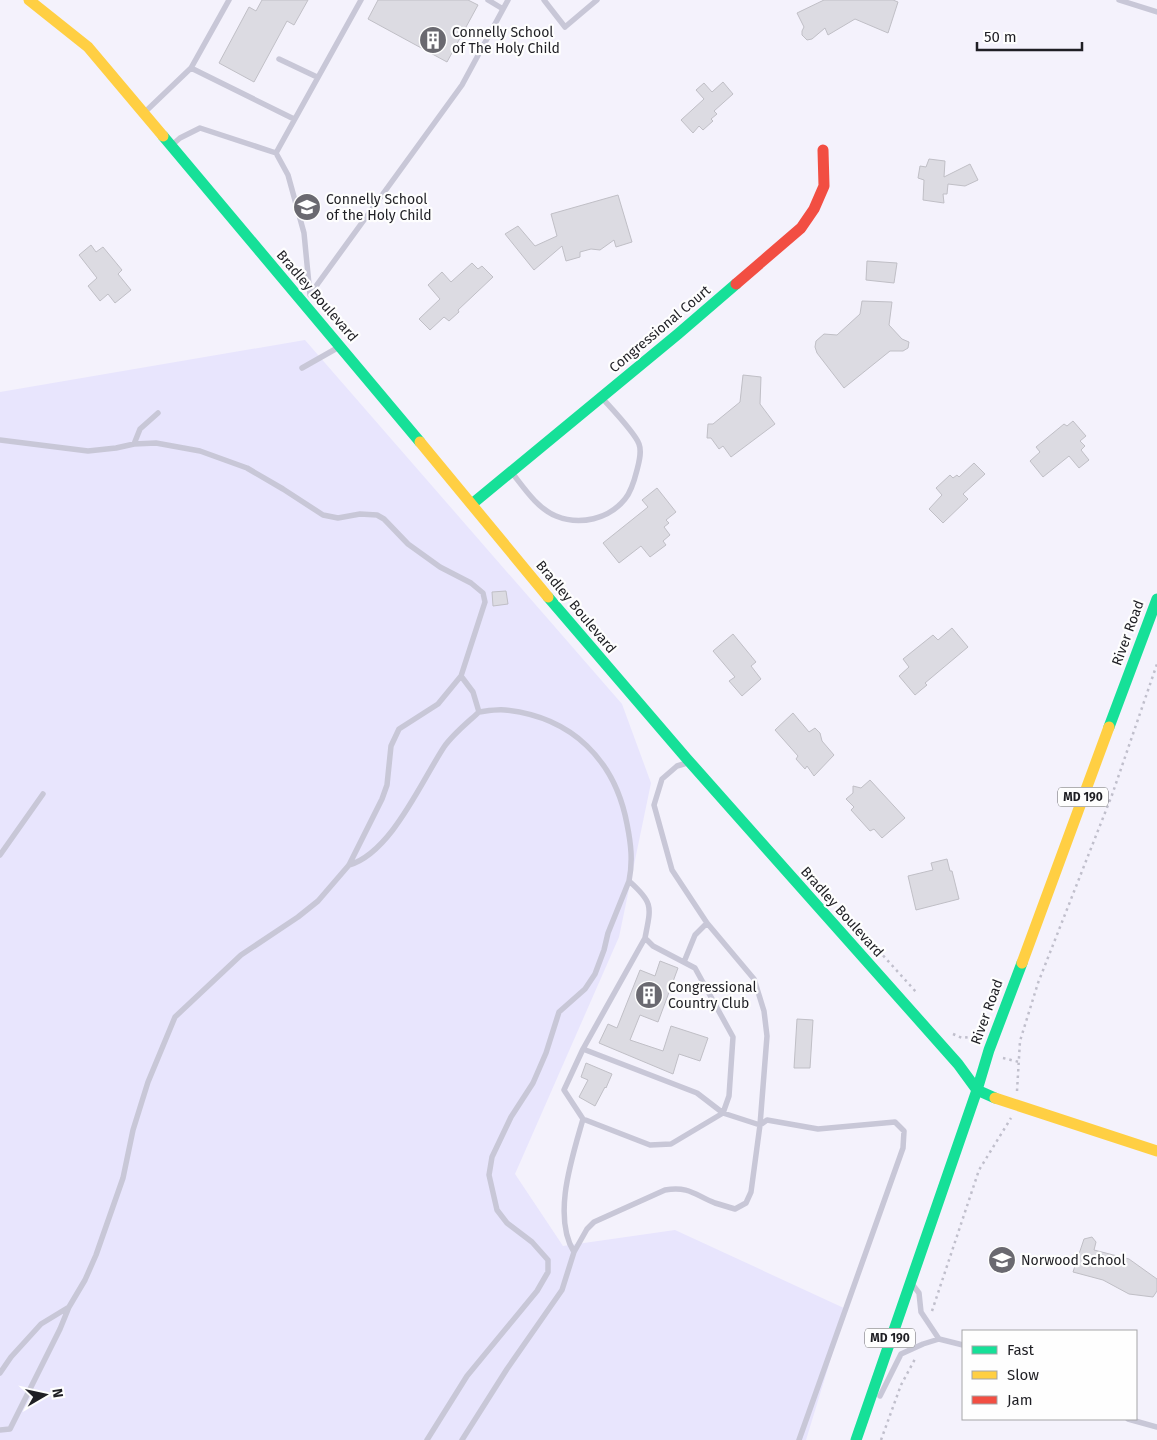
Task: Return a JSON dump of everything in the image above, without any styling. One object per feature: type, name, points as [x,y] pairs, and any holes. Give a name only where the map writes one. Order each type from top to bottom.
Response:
[{"type":"main road","name":"Bradley Boulevard","points":[[29,0],[88,47],[341,346],[542,590],[689,762],[958,1064],[977,1090]]},
{"type":"main road","name":"Congressional Court","points":[[472,504],[678,334],[801,228],[814,209],[824,186],[823,150]]},
{"type":"main road","name":"River Road","points":[[857,1440],[989,1050],[1157,599]]},
{"type":"main road","points":[[977,1090],[1014,1106],[1157,1151]]},
{"type":"lane","points":[[143,113],[191,68],[228,0]]},
{"type":"lane","points":[[276,152],[361,0]]},
{"type":"lane","points":[[488,0],[503,8]]},
{"type":"lane","points":[[306,306],[311,293],[462,85],[508,0]]},
{"type":"lane","points":[[544,0],[565,27],[597,0]]},
{"type":"lane","points":[[1119,0],[1157,12]]},
{"type":"lane","points":[[279,60],[317,78]]},
{"type":"lane","points":[[191,68],[294,119]]},
{"type":"lane","points":[[171,146],[180,138],[200,128],[276,152],[288,175],[304,232],[311,293]]},
{"type":"lane","points":[[302,368],[341,346]]},
{"type":"lane","points":[[511,472],[541,507],[555,516],[571,520],[589,520],[609,512],[626,498],[636,474],[640,458],[638,443],[601,398]]},
{"type":"lane","points":[[134,444],[140,429],[158,413]]},
{"type":"lane","points":[[0,440],[88,451],[134,444],[156,443],[200,451],[247,468],[323,515],[338,518],[360,514],[377,515],[384,519],[408,544],[440,567],[471,583],[483,593],[485,602],[461,676],[438,704],[399,728],[391,746],[387,785],[382,799],[349,864],[318,900],[298,917],[241,954],[175,1017],[148,1082],[133,1130],[123,1178],[85,1280],[68,1307],[60,1329],[10,1429],[0,1430]]},
{"type":"lane","points":[[461,676],[473,692],[478,712]]},
{"type":"lane","points":[[349,864],[358,862],[378,848],[395,827],[445,745],[478,712],[504,710],[529,714],[574,734],[596,754],[613,779],[624,807],[631,846],[632,865],[629,881],[608,933],[595,974],[585,989],[559,1012],[533,1083],[511,1117],[492,1157],[489,1175],[497,1210],[507,1223],[532,1242],[548,1260],[548,1272],[536,1291],[467,1376],[427,1440]]},
{"type":"lane","points":[[462,1440],[506,1369],[562,1290],[574,1252],[581,1238],[594,1222],[665,1190],[678,1188],[696,1193],[735,1209],[746,1203],[751,1192],[760,1125],[767,1036],[764,1010],[754,979],[707,923],[672,870],[654,805],[662,779],[677,766],[689,762]]},
{"type":"lane","points":[[0,855],[43,794]]},
{"type":"lane","points":[[629,881],[648,901],[650,913],[645,938],[583,1049],[564,1090],[583,1119],[650,1145],[671,1144],[723,1113],[729,1096],[733,1037],[695,968],[653,946],[645,938]]},
{"type":"lane","points":[[684,962],[695,935],[707,923]]},
{"type":"lane","points":[[583,1049],[697,1093],[723,1113],[760,1125]]},
{"type":"lane","points":[[574,1252],[569,1244],[563,1211],[572,1157],[583,1119]]},
{"type":"lane","points":[[760,1125],[767,1120],[818,1129],[895,1122],[904,1131],[902,1148],[799,1440]]},
{"type":"lane","points":[[910,1280],[919,1293],[921,1312],[939,1339]]},
{"type":"lane","points":[[0,1373],[11,1357],[41,1324],[68,1307]]},
{"type":"lane","points":[[857,1440],[901,1354],[939,1339],[962,1345]]},
{"type":"lane","points":[[1132,1420],[1157,1427]]},
{"type":"path","points":[[928,1323],[979,1170],[1011,1117],[1019,1082],[1020,1041],[1038,983],[1112,794],[1157,664]]},
{"type":"path","points":[[870,940],[921,998]]},
{"type":"path","points":[[947,1027],[953,1035],[962,1038],[970,1037],[1000,1057],[1019,1062]]},
{"type":"path","points":[[881,1440],[901,1385],[920,1345]]},
{"type":"shaded area","points":[[305,340],[622,704],[651,783],[619,937],[515,1174],[563,1246],[675,1230],[846,1309],[806,1440],[0,1440],[0,392]]},
{"type":"building","points":[[262,0],[308,0],[294,25],[287,21],[254,82],[219,63],[249,7],[256,11]]},
{"type":"building","name":"Connelly School of The Holy Child","points":[[378,0],[468,0],[478,5],[447,62],[368,19]]},
{"type":"building","points":[[824,0],[893,0],[898,2],[888,33],[855,19],[828,35],[825,28],[812,39],[807,40],[802,35],[804,27],[797,13]]},
{"type":"building","points":[[723,82],[733,94],[714,111],[717,114],[711,119],[713,121],[703,130],[699,126],[693,133],[681,120],[704,99],[696,90],[704,83],[712,92]]},
{"type":"building","points":[[929,159],[945,161],[944,177],[970,164],[978,180],[965,186],[948,184],[947,194],[943,194],[944,203],[923,200],[924,180],[918,178],[920,166],[926,167]]},
{"type":"building","points":[[618,195],[632,242],[616,247],[614,240],[600,250],[591,249],[580,252],[580,257],[566,261],[562,246],[534,270],[505,234],[518,226],[535,246],[557,236],[551,214]]},
{"type":"building","points":[[91,245],[96,252],[103,247],[122,270],[118,274],[131,290],[115,303],[108,294],[100,301],[88,286],[97,278],[79,255]]},
{"type":"building","points":[[867,261],[897,263],[894,283],[866,280]]},
{"type":"building","points":[[472,263],[478,269],[482,266],[493,277],[449,321],[444,317],[430,330],[419,319],[440,299],[428,285],[442,272],[451,282]]},
{"type":"building","points":[[862,301],[892,302],[889,325],[902,339],[909,342],[908,348],[903,351],[890,351],[844,388],[817,353],[816,341],[824,334],[837,335],[860,314]]},
{"type":"building","points":[[743,375],[761,377],[760,404],[775,424],[731,457],[723,446],[719,449],[711,438],[707,438],[708,424],[713,424],[740,402]]},
{"type":"building","points":[[1073,421],[1086,436],[1080,441],[1085,446],[1081,450],[1089,460],[1079,468],[1069,456],[1043,477],[1030,461],[1040,452],[1036,447],[1064,424],[1067,426]]},
{"type":"building","points":[[974,463],[985,474],[963,494],[968,499],[943,523],[929,509],[942,495],[936,488],[950,475],[953,478],[957,475],[959,477]]},
{"type":"building","points":[[657,488],[676,512],[666,520],[669,523],[664,527],[670,535],[663,541],[666,545],[650,557],[641,546],[619,563],[603,543],[648,507],[642,500]]},
{"type":"building","points":[[506,591],[508,604],[493,606],[492,592]]},
{"type":"building","points":[[952,628],[968,647],[925,683],[927,685],[915,695],[899,676],[909,667],[903,659],[933,635],[938,640]]},
{"type":"building","points":[[733,634],[756,662],[751,666],[761,679],[742,696],[729,681],[735,677],[713,651]]},
{"type":"building","points":[[793,713],[809,732],[815,728],[820,733],[822,741],[834,755],[814,776],[807,766],[805,769],[796,759],[798,756],[775,730]]},
{"type":"building","points":[[870,780],[905,818],[882,838],[874,829],[870,831],[851,810],[854,807],[846,799],[853,793],[853,786],[861,788]]},
{"type":"building","points":[[947,859],[959,899],[916,910],[908,876],[933,870],[931,863]]},
{"type":"building","points":[[660,961],[678,968],[658,1022],[640,1015],[630,1040],[663,1051],[671,1026],[708,1038],[700,1061],[679,1054],[673,1074],[599,1043],[608,1024],[617,1028],[640,970],[655,976]]},
{"type":"building","name":"Congressional Country Club","points":[[797,1019],[813,1020],[810,1068],[794,1068]]},
{"type":"building","points":[[586,1063],[612,1074],[595,1106],[579,1097],[588,1080],[581,1077]]},
{"type":"building","points":[[1092,1237],[1096,1242],[1094,1250],[1129,1259],[1157,1279],[1157,1291],[1153,1297],[1129,1294],[1103,1280],[1073,1272],[1084,1239]]},
{"type":"traffic: fast","points":[[163,136],[420,442]]},
{"type":"traffic: fast","points":[[472,504],[736,284]]},
{"type":"traffic: fast","points":[[548,597],[687,759],[958,1064],[977,1090],[995,1098]]},
{"type":"traffic: fast","points":[[1109,727],[1157,599]]},
{"type":"traffic: fast","points":[[856,1440],[977,1090],[989,1050],[1022,963]]},
{"type":"traffic: slow","points":[[29,0],[88,47],[163,136]]},
{"type":"traffic: slow","points":[[420,442],[548,597]]},
{"type":"traffic: slow","points":[[1022,963],[1109,727]]},
{"type":"traffic: slow","points":[[995,1098],[1157,1151]]},
{"type":"traffic: jam","points":[[736,284],[801,228],[814,209],[824,186],[823,150]]},
{"type":"place","name":"Connelly School of The Holy Child","points":[[433,40]]},
{"type":"place","name":"Connelly School of the Holy Child","points":[[307,207]]},
{"type":"place","name":"Congressional Country Club","points":[[649,995]]},
{"type":"place","name":"Norwood School","points":[[1002,1260]]}]
